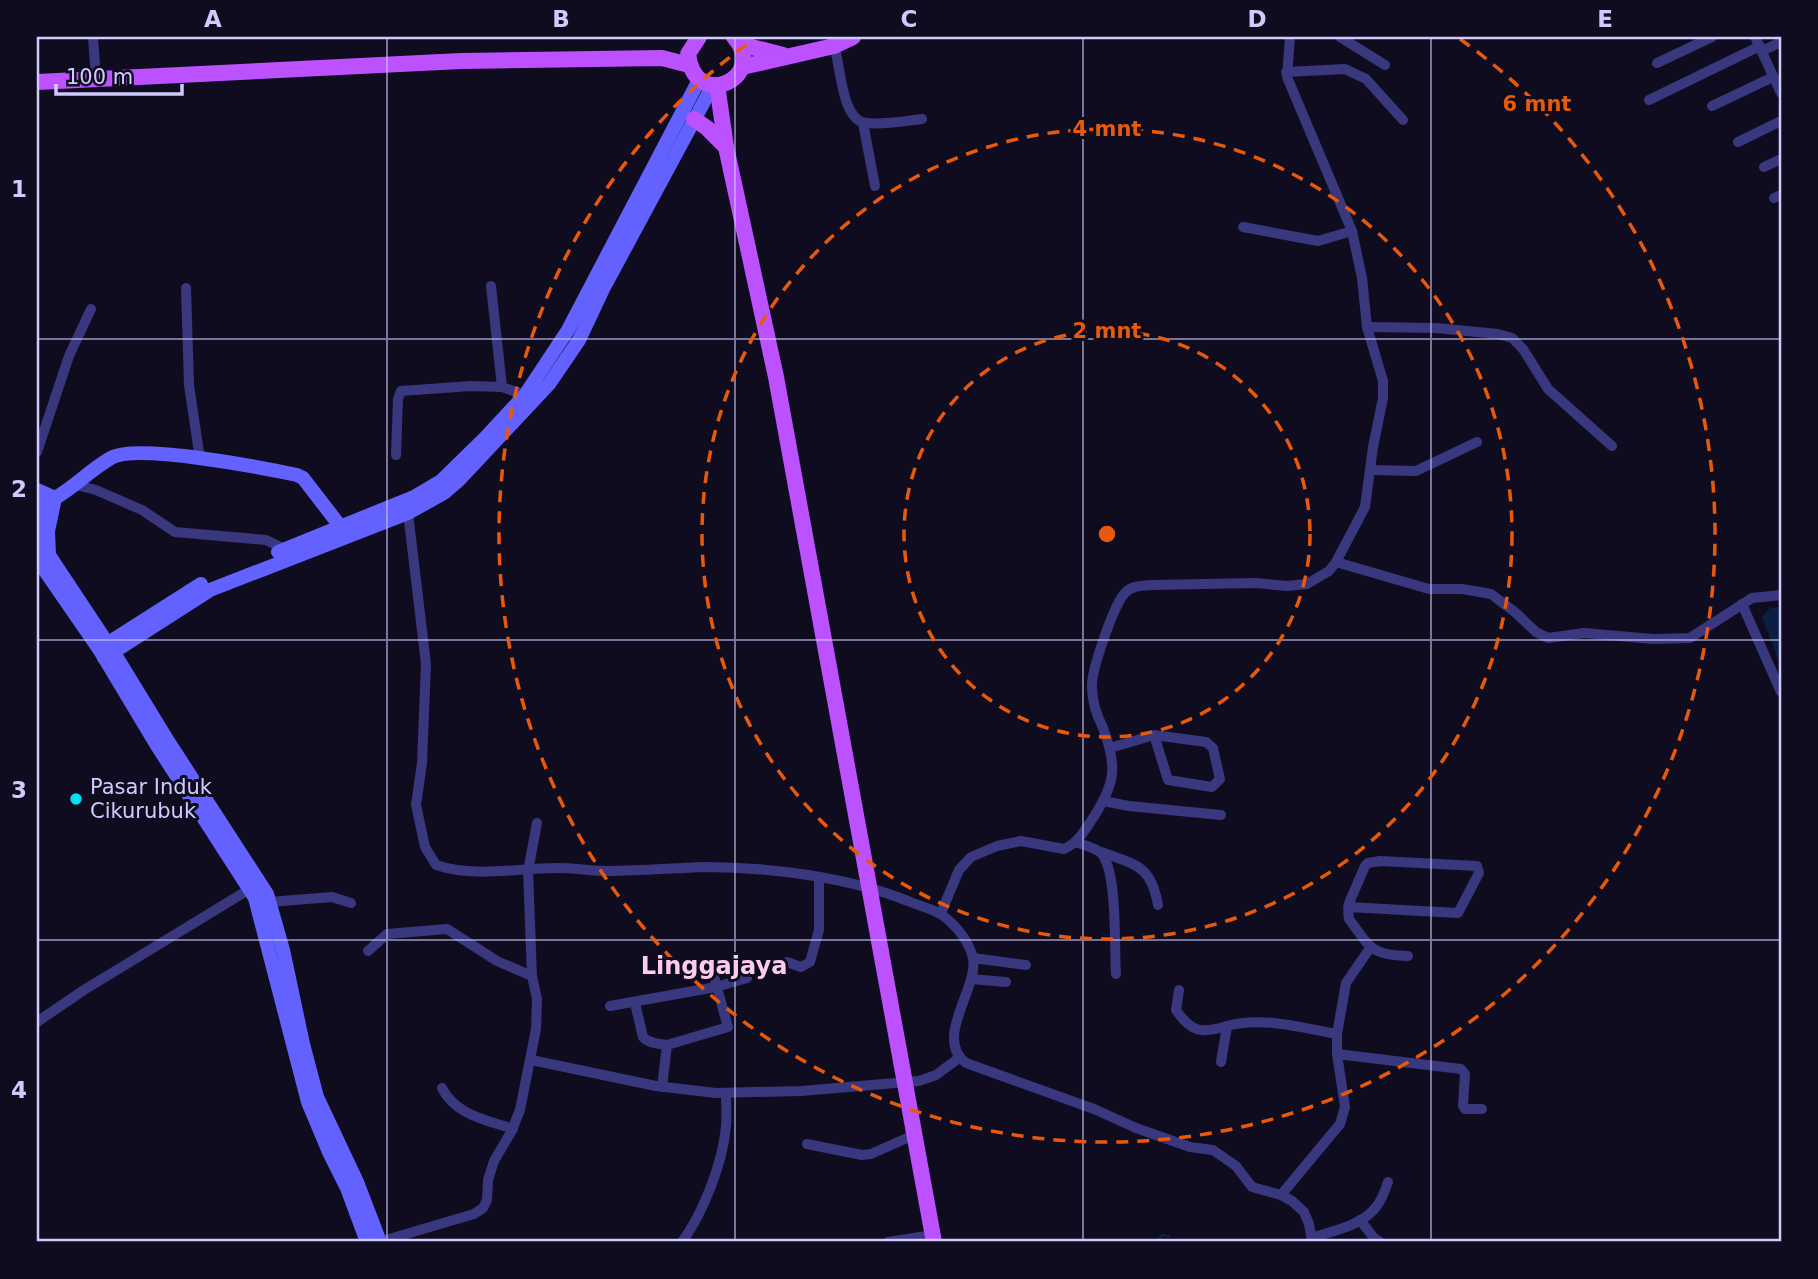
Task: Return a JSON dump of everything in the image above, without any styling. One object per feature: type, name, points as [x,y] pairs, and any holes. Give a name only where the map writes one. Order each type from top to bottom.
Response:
[{"type":"main road","points":[[710,84],[785,56],[834,46],[853,37]]},
{"type":"main road","points":[[662,58],[695,41]]},
{"type":"main road","points":[[689,65],[688,54],[695,41]]},
{"type":"main road","points":[[737,41],[785,56]]},
{"type":"main road","points":[[722,115],[743,55],[737,41]]},
{"type":"main road","points":[[37,82],[461,61],[662,58],[689,65],[710,84],[722,115],[726,147],[776,377],[934,1239]]},
{"type":"main road","points":[[694,120],[707,128],[726,147]]},
{"type":"street","points":[[93,37],[96,79]]},
{"type":"street","points":[[941,914],[959,870],[971,857],[1021,841],[1064,849],[1076,842],[1103,802],[1113,778],[1114,766],[1098,718],[1092,687],[1112,617],[1126,592],[1136,586],[1255,583],[1297,585],[1317,579],[1336,562],[1365,507],[1384,390],[1367,327],[1362,278],[1352,231],[1286,72],[1290,37]]},
{"type":"street","points":[[1340,37],[1385,65]]},
{"type":"street","points":[[1657,63],[1712,37]]},
{"type":"street","points":[[1649,100],[1759,45],[1781,42]]},
{"type":"street","points":[[1759,45],[1781,93]]},
{"type":"street","points":[[834,46],[849,108],[855,119],[863,123],[922,119]]},
{"type":"street","points":[[1286,72],[1345,69],[1366,79],[1403,120]]},
{"type":"street","points":[[1712,106],[1776,78]]},
{"type":"street","points":[[76,485],[142,510],[175,532],[266,540],[293,549],[408,513],[444,493],[573,335],[609,278],[694,120],[710,84]]},
{"type":"street","points":[[106,651],[210,590],[340,526],[414,496],[441,481],[489,441],[549,384],[710,84]]},
{"type":"street","points":[[1738,142],[1781,121]]},
{"type":"street","points":[[863,123],[875,186]]},
{"type":"street","points":[[1764,167],[1781,159]]},
{"type":"street","points":[[1244,227],[1318,241],[1352,231]]},
{"type":"street","points":[[491,286],[502,387]]},
{"type":"street","points":[[187,288],[189,385],[200,459]]},
{"type":"street","points":[[37,452],[69,356],[91,309]]},
{"type":"street","points":[[1367,327],[1436,328],[1498,334],[1512,338],[1523,349],[1548,389],[1612,446]]},
{"type":"street","points":[[396,455],[398,399],[401,391],[471,386],[502,387],[525,395]]},
{"type":"street","points":[[1371,470],[1416,471],[1477,442]]},
{"type":"street","points":[[46,495],[76,485],[113,456],[143,453],[200,459],[297,475],[303,478],[340,526]]},
{"type":"street","points":[[46,495],[37,542],[39,567],[106,651]]},
{"type":"street","points":[[46,495],[49,555],[106,651],[166,738],[254,886],[269,902],[283,950],[317,1097],[357,1182],[379,1242],[474,1214],[483,1208],[487,1200],[488,1180],[494,1161],[513,1129],[520,1110],[537,1029],[528,871],[537,822]]},
{"type":"street","points":[[408,513],[426,664],[422,763],[416,805],[425,847],[436,864],[447,868],[493,873],[555,868],[608,871],[706,867],[776,872],[871,889],[941,914],[966,941],[973,958],[971,979],[955,1029],[959,1058],[966,1063],[1094,1109],[1136,1128],[1190,1147],[1213,1150],[1236,1166],[1252,1187],[1281,1195],[1304,1212],[1311,1240],[1360,1220],[1376,1207],[1388,1182]]},
{"type":"street","points":[[1336,562],[1429,589],[1462,589],[1491,594],[1535,632],[1548,638],[1584,634],[1690,638],[1752,598],[1781,595]]},
{"type":"street","points":[[1742,604],[1781,692]]},
{"type":"street","points":[[1110,748],[1154,735],[1206,741],[1213,748],[1219,782],[1212,787],[1168,780],[1154,735]]},
{"type":"street","points":[[1103,802],[1220,814]]},
{"type":"street","points":[[1076,842],[1145,872],[1155,889],[1158,905]]},
{"type":"street","points":[[1101,852],[1110,877],[1116,927],[1116,974]]},
{"type":"street","points":[[1348,907],[1458,914],[1479,869],[1475,865],[1373,862],[1365,866],[1348,907],[1349,919],[1370,948],[1390,955],[1408,956]]},
{"type":"street","points":[[787,962],[801,967],[810,962],[819,930],[819,878]]},
{"type":"street","points":[[37,1022],[84,990],[254,886]]},
{"type":"street","points":[[254,886],[308,1102],[347,1188],[367,1242]]},
{"type":"street","points":[[269,902],[332,897],[351,903]]},
{"type":"street","points":[[368,951],[387,934],[447,929],[497,961],[533,976]]},
{"type":"street","points":[[1281,1195],[1340,1124],[1345,1107],[1337,1054],[1337,1034],[1346,983],[1370,948]]},
{"type":"street","points":[[973,958],[1026,965]]},
{"type":"street","points":[[635,1003],[643,1037],[664,1045],[727,1027],[711,966]]},
{"type":"street","points":[[610,1006],[716,987],[747,978]]},
{"type":"street","points":[[971,979],[1006,982]]},
{"type":"street","points":[[1179,990],[1176,1010],[1184,1022],[1197,1030],[1209,1031],[1239,1022],[1337,1034]]},
{"type":"street","points":[[1221,1062],[1227,1026]]},
{"type":"street","points":[[659,1087],[664,1045]]},
{"type":"street","points":[[1337,1054],[1461,1069],[1465,1074],[1463,1106],[1465,1109],[1482,1109]]},
{"type":"street","points":[[531,1060],[659,1087],[726,1093],[801,1091],[919,1081],[936,1075],[959,1058]]},
{"type":"street","points":[[442,1088],[454,1105],[463,1111],[513,1129]]},
{"type":"street","points":[[682,1242],[694,1225],[720,1159],[727,1126],[726,1093]]},
{"type":"street","points":[[807,1144],[862,1156],[916,1134]]},
{"type":"street","points":[[1360,1220],[1380,1242]]},
{"type":"street","points":[[888,1242],[934,1239]]},
{"type":"water","points":[[1781,607],[1781,667],[1762,617],[1770,608]]},
{"type":"waterway","points":[[1157,1242],[1162,1235],[1169,1236]]},
{"type":"place","name":"Pasar Induk Cikurubuk","points":[[76,799]]},
{"type":"district","name":"Linggajaya","points":[[714,966]]}]
